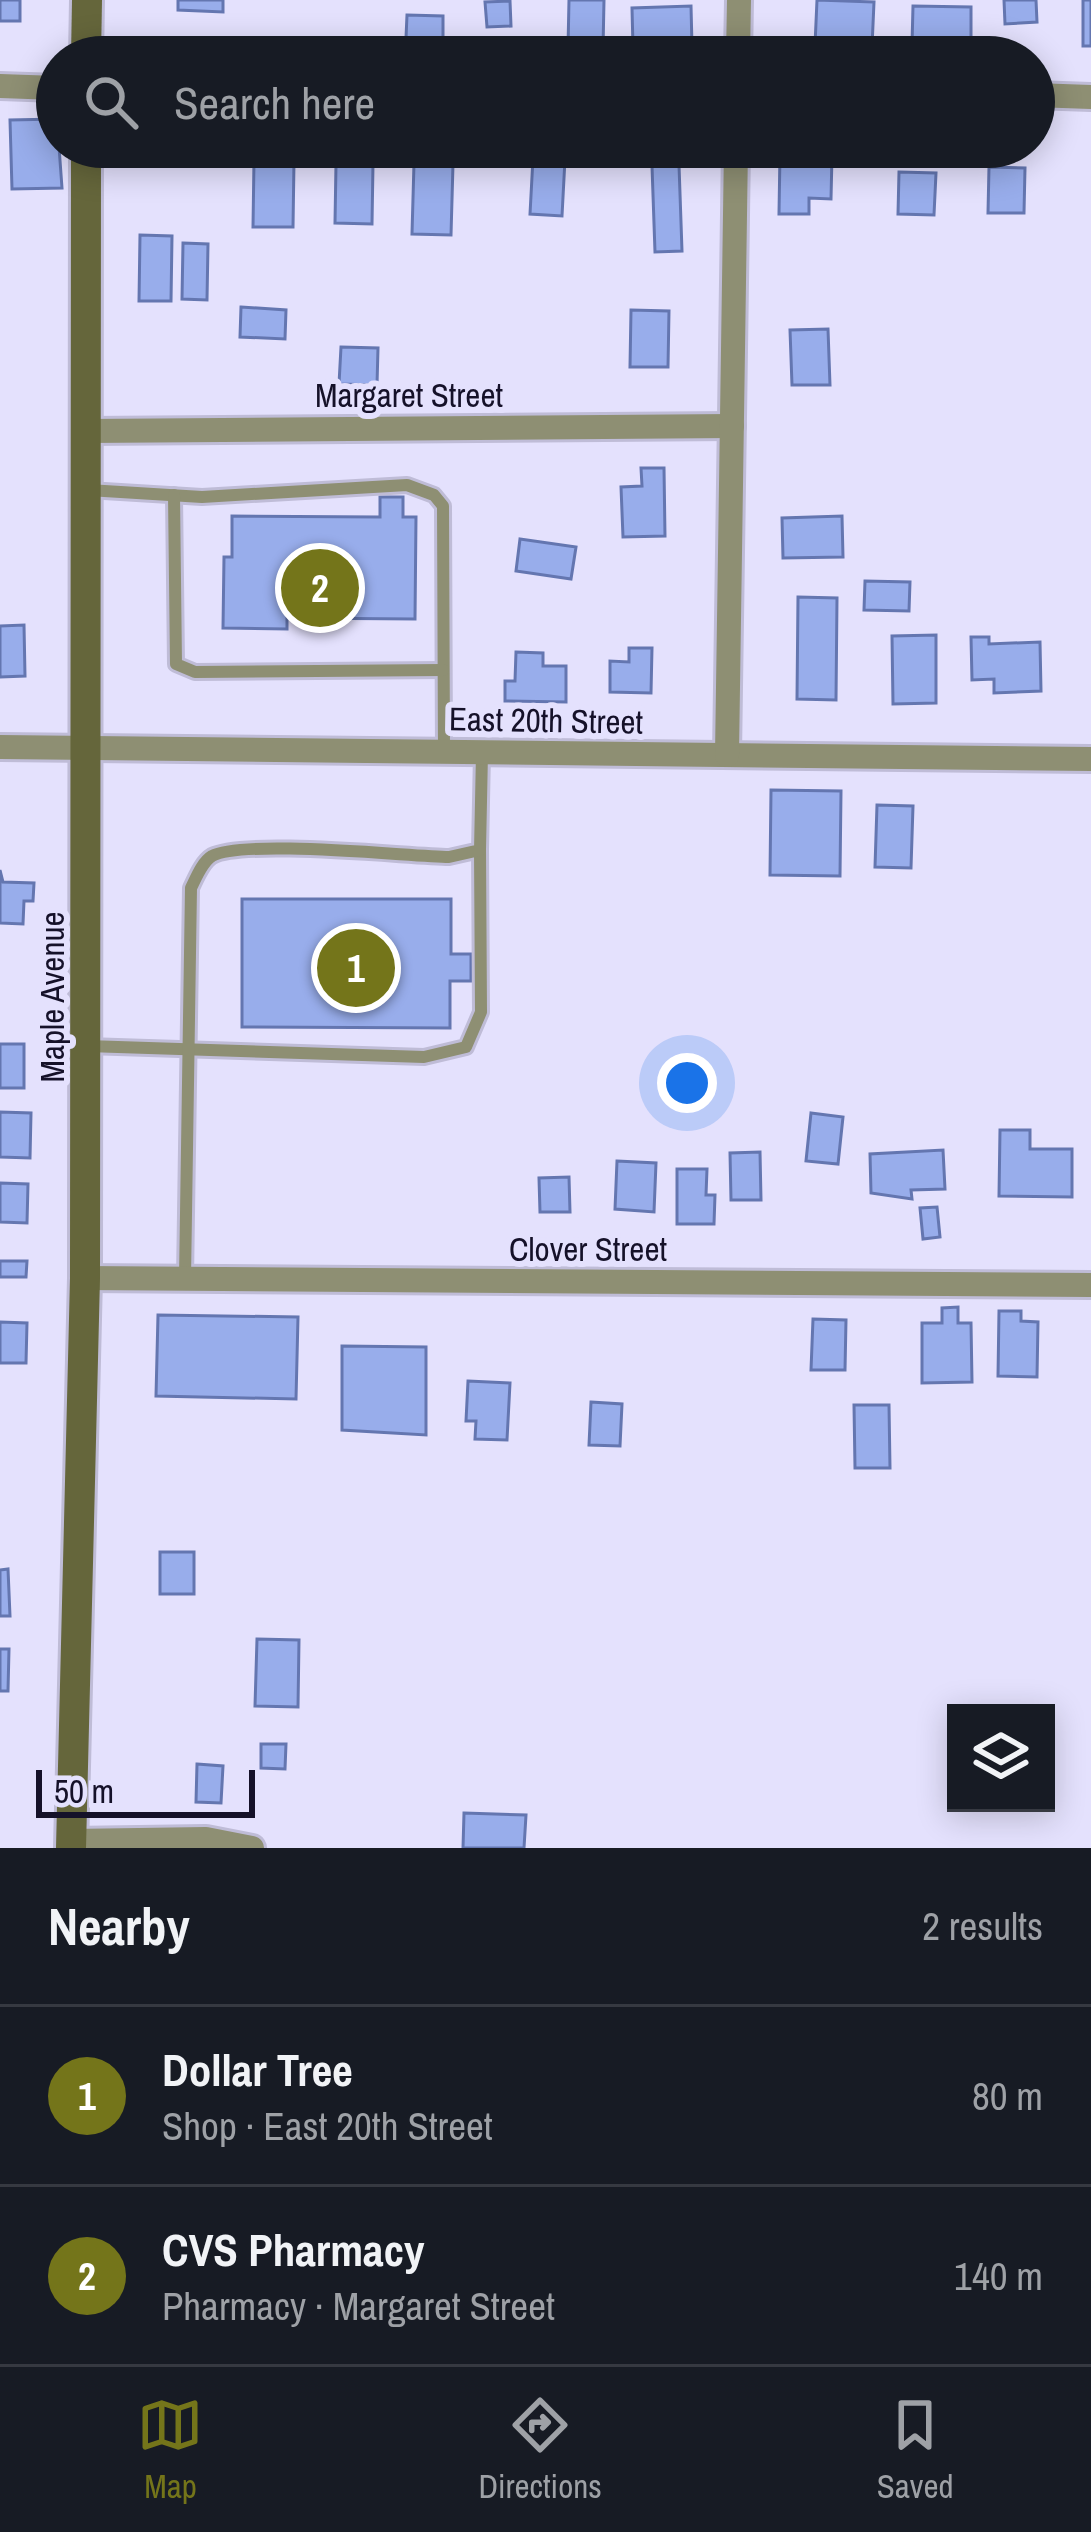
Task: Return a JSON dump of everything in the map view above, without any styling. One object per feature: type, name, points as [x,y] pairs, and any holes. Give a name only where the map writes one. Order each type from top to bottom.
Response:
[{"type":"main road","points":[[86,36],[87,0]]},
{"type":"main road","name":"Maple Avenue","points":[[71,1844],[86,1278],[90,748],[86,168]]},
{"type":"street","points":[[738,36],[739,0]]},
{"type":"street","points":[[0,86],[36,87]]},
{"type":"street","points":[[1055,96],[1091,97]]},
{"type":"street","points":[[727,755],[736,168]]},
{"type":"street","name":"Margaret Street","points":[[87,431],[732,426]]},
{"type":"street","name":"East 20th Street","points":[[0,748],[1091,759]]},
{"type":"street","name":"Clover Street","points":[[86,1278],[1091,1285]]},
{"type":"street","points":[[71,1844],[206,1839],[252,1848]]},
{"type":"lane","points":[[87,490],[202,497],[407,484],[434,495],[442,506],[444,752]]},
{"type":"lane","points":[[174,495],[176,664],[195,672],[443,670]]},
{"type":"lane","points":[[87,1046],[189,1046],[424,1058],[466,1047],[481,1012],[482,752]]},
{"type":"lane","points":[[185,1279],[191,888],[212,856],[250,849],[448,857],[480,850]]},
{"type":"building","points":[[0,0],[20,0],[20,21],[0,21]]},
{"type":"building","points":[[178,0],[223,0],[223,12],[178,10]]},
{"type":"building","points":[[569,0],[604,0],[603,36],[568,36]]},
{"type":"building","points":[[817,0],[874,2],[872,36],[815,36]]},
{"type":"building","points":[[1004,0],[1036,0],[1037,22],[1005,24]]},
{"type":"building","points":[[1083,0],[1091,0],[1091,46],[1083,46]]},
{"type":"building","points":[[510,1],[511,26],[487,27],[485,2]]},
{"type":"building","points":[[691,6],[692,36],[633,36],[632,8]]},
{"type":"building","points":[[913,6],[971,7],[971,36],[912,36]]},
{"type":"building","points":[[407,15],[443,16],[443,36],[406,36]]},
{"type":"building","points":[[36,119],[36,168],[61,168],[62,188],[12,189],[10,120]]},
{"type":"building","points":[[254,168],[294,168],[293,227],[253,227]]},
{"type":"building","points":[[336,168],[373,168],[372,224],[335,223]]},
{"type":"building","points":[[414,168],[453,168],[451,235],[412,234]]},
{"type":"building","points":[[532,168],[565,168],[562,216],[530,214]]},
{"type":"building","points":[[652,168],[679,168],[682,251],[655,252]]},
{"type":"building","points":[[780,168],[832,168],[831,199],[809,198],[809,214],[779,214]]},
{"type":"building","points":[[989,168],[1025,168],[1024,213],[988,213]]},
{"type":"building","points":[[899,172],[936,173],[934,215],[898,214]]},
{"type":"building","points":[[140,235],[172,236],[171,301],[139,301]]},
{"type":"building","points":[[183,243],[208,244],[207,300],[182,299]]},
{"type":"building","points":[[241,307],[286,310],[285,339],[240,337]]},
{"type":"building","points":[[631,310],[669,311],[668,367],[630,367]]},
{"type":"building","points":[[828,329],[830,385],[792,385],[790,330]]},
{"type":"building","points":[[341,347],[378,348],[377,385],[339,384]]},
{"type":"building","points":[[641,468],[664,468],[665,536],[623,537],[621,487],[642,486]]},
{"type":"building","points":[[380,497],[403,497],[403,517],[416,517],[415,619],[287,618],[287,629],[223,628],[224,557],[232,557],[232,516],[380,517]]},
{"type":"building","points":[[842,516],[843,557],[783,558],[782,518]]},
{"type":"building","points":[[520,539],[576,547],[571,579],[516,571]]},
{"type":"building","points":[[865,581],[910,582],[909,611],[864,610]]},
{"type":"building","points":[[798,597],[837,598],[836,700],[797,699]]},
{"type":"building","points":[[24,625],[25,676],[0,677],[0,626]]},
{"type":"building","points":[[936,635],[936,703],[893,704],[892,636]]},
{"type":"building","points":[[971,637],[989,637],[989,644],[1040,642],[1041,691],[994,693],[994,679],[972,680]]},
{"type":"building","points":[[629,648],[652,648],[651,693],[610,692],[610,661],[629,662]]},
{"type":"building","points":[[516,652],[543,653],[543,666],[566,666],[566,702],[505,701],[505,681],[515,681]]},
{"type":"building","points":[[771,790],[841,791],[840,876],[770,875]]},
{"type":"building","points":[[877,805],[913,806],[911,868],[875,867]]},
{"type":"building","points":[[0,870],[3,882],[34,883],[33,901],[24,901],[23,924],[0,923]]},
{"type":"building","points":[[242,899],[451,899],[451,954],[471,954],[471,981],[450,981],[450,1028],[242,1027]]},
{"type":"building","points":[[0,1044],[24,1044],[24,1088],[0,1088]]},
{"type":"building","points":[[0,1112],[31,1113],[30,1158],[0,1157]]},
{"type":"building","points":[[811,1113],[843,1117],[838,1164],[806,1161]]},
{"type":"building","points":[[1000,1130],[1030,1130],[1030,1149],[1072,1149],[1072,1197],[999,1196]]},
{"type":"building","points":[[943,1150],[945,1189],[911,1190],[912,1199],[871,1193],[870,1154]]},
{"type":"building","points":[[760,1152],[761,1200],[731,1200],[730,1153]]},
{"type":"building","points":[[617,1161],[656,1163],[654,1212],[615,1209]]},
{"type":"building","points":[[677,1169],[707,1169],[706,1195],[715,1195],[714,1224],[677,1224]]},
{"type":"building","points":[[569,1177],[570,1212],[540,1212],[539,1178]]},
{"type":"building","points":[[0,1183],[28,1184],[27,1223],[0,1222]]},
{"type":"building","points":[[937,1207],[940,1237],[923,1239],[920,1208]]},
{"type":"building","points":[[0,1261],[27,1261],[26,1277],[0,1277]]},
{"type":"building","points":[[958,1307],[958,1323],[971,1323],[972,1382],[922,1383],[922,1323],[942,1323],[942,1308]]},
{"type":"building","points":[[999,1311],[1021,1311],[1021,1321],[1038,1322],[1037,1377],[998,1376]]},
{"type":"building","points":[[158,1315],[298,1317],[296,1399],[156,1396]]},
{"type":"building","points":[[813,1319],[846,1320],[845,1370],[811,1370]]},
{"type":"building","points":[[0,1322],[27,1323],[26,1363],[0,1363]]},
{"type":"building","points":[[342,1346],[426,1347],[426,1435],[342,1430]]},
{"type":"building","points":[[468,1381],[510,1383],[507,1440],[475,1439],[476,1421],[466,1421]]},
{"type":"building","points":[[591,1402],[622,1404],[620,1446],[589,1445]]},
{"type":"building","points":[[854,1405],[889,1405],[890,1468],[855,1468]]},
{"type":"building","points":[[160,1552],[194,1552],[194,1594],[160,1594]]},
{"type":"building","points":[[8,1569],[10,1616],[0,1616],[0,1570]]},
{"type":"building","points":[[257,1639],[299,1640],[298,1707],[255,1706]]},
{"type":"building","points":[[0,1649],[9,1649],[8,1691],[0,1691]]},
{"type":"building","points":[[261,1744],[286,1744],[285,1769],[261,1768]]},
{"type":"building","points":[[197,1764],[223,1766],[221,1803],[196,1802]]},
{"type":"building","points":[[464,1813],[526,1815],[524,1848],[463,1848]]},
{"type":"place","name":"CVS Pharmacy","points":[[320,588]]},
{"type":"place","name":"Dollar Tree","points":[[356,968]]}]
